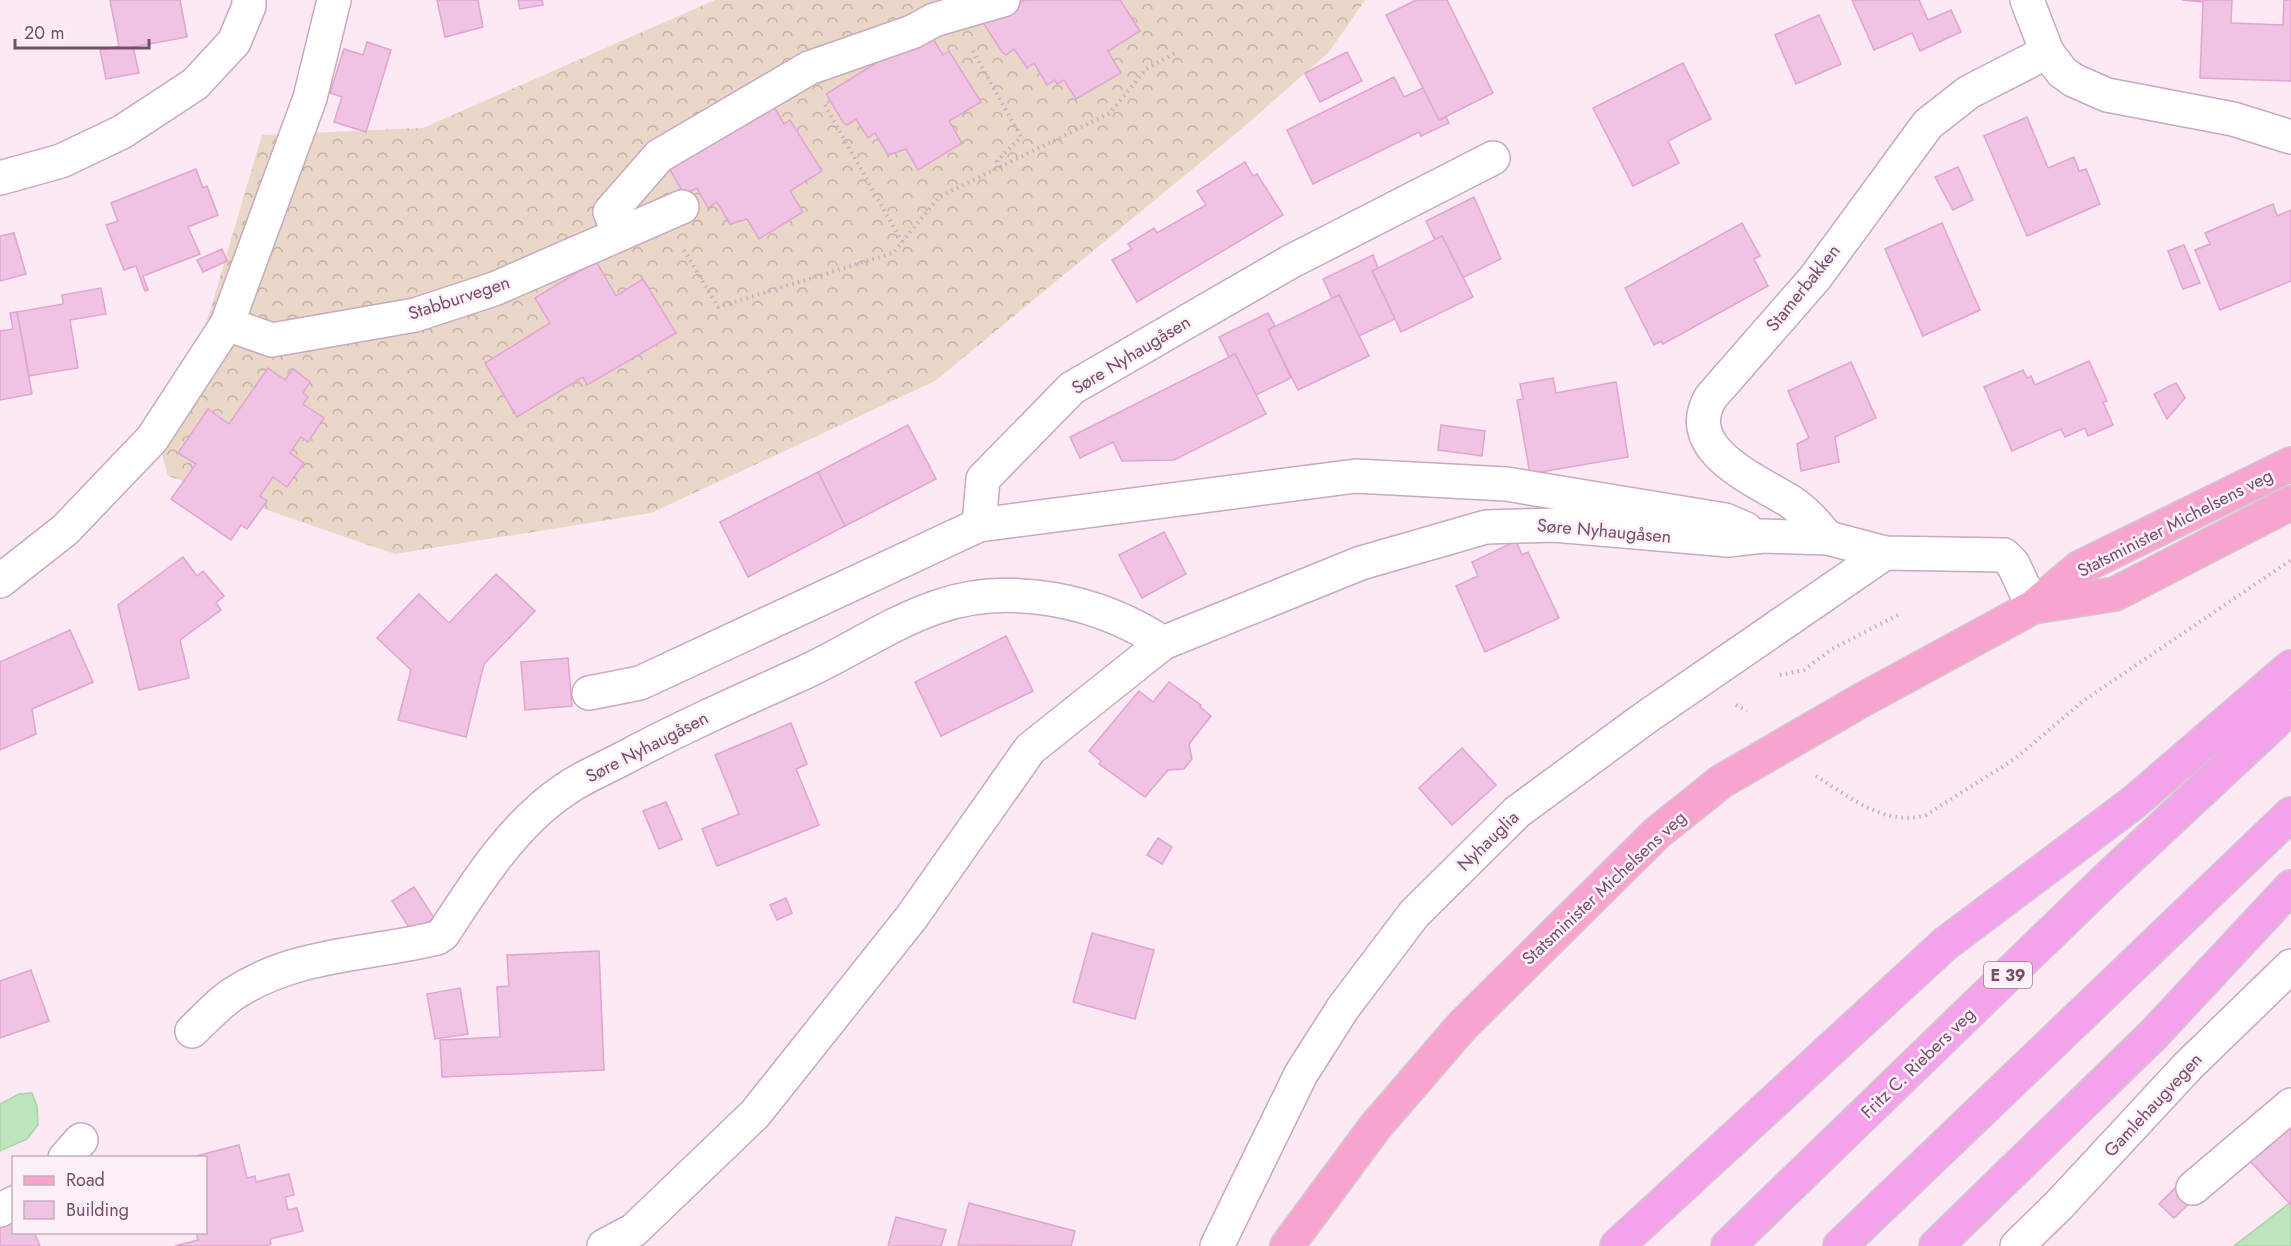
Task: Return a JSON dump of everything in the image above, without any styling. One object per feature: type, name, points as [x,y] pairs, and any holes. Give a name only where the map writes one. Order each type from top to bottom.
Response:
[{"type":"highway","points":[[1617,1246],[1946,944],[2133,803],[2291,667]]},
{"type":"highway","name":"Fritz C. Riebers veg","points":[[1728,1246],[2104,882],[2291,707]]},
{"type":"highway","points":[[1840,1246],[2291,814]]},
{"type":"highway","points":[[1936,1246],[2154,1034],[2291,887]]},
{"type":"main road","name":"Statsminister Michelsens veg","points":[[1287,1246],[1375,1127],[1463,1025],[1555,930],[1657,833],[1722,781],[1774,748],[2033,607],[2079,568],[2291,464]]},
{"type":"main road","name":"Statsminister Michelsens veg","points":[[2033,607],[2115,594],[2291,503]]},
{"type":"street","points":[[0,178],[61,161],[122,132],[195,84],[234,42],[249,6],[249,0]]},
{"type":"street","points":[[0,581],[65,530],[152,439],[227,324],[310,98],[334,0]]},
{"type":"street","points":[[619,234],[610,212],[659,156],[805,71],[912,32],[934,20],[1003,0]]},
{"type":"street","points":[[2027,0],[2047,52],[2062,72],[2073,80],[2107,95],[2233,119],[2291,137]]},
{"type":"street","name":"Stamerbakken","points":[[1828,538],[1792,502],[1744,476],[1717,453],[1703,425],[1703,410],[1711,397],[1815,278],[1928,124],[1969,92],[2047,52]]},
{"type":"street","name":"Søre Nyhaugåsen","points":[[979,525],[983,478],[1072,388],[1290,262],[1494,158]]},
{"type":"street","name":"Stabburvegen","points":[[227,324],[272,340],[414,315],[494,289],[682,207]]},
{"type":"street","points":[[590,693],[640,683],[979,525],[1356,476],[1506,484],[1725,520],[1763,536]]},
{"type":"street","name":"Søre Nyhaugåsen","points":[[604,1246],[633,1230],[755,1113],[911,918],[1030,749],[1162,643],[1361,563],[1486,527],[1554,525],[1728,540],[1763,536],[1828,538],[1885,553],[2004,555],[2013,564],[2033,607]]},
{"type":"street","name":"Nyhauglia","points":[[1217,1246],[1301,1074],[1343,1008],[1414,914],[1517,812],[1645,718],[1885,553]]},
{"type":"street","name":"Søre Nyhaugåsen","points":[[192,1031],[232,995],[274,973],[317,958],[437,938],[443,934],[475,885],[526,824],[565,789],[702,718],[814,669],[938,606],[1022,595],[1047,596],[1116,618],[1162,643]]},
{"type":"street","name":"Gamlehaugvegen","points":[[2017,1246],[2059,1205],[2188,1066],[2291,966]]},
{"type":"street","points":[[2193,1188],[2291,1106]]},
{"type":"path","points":[[970,45],[1021,137],[997,161],[1000,167]]},
{"type":"path","points":[[682,247],[718,307],[893,253],[939,197],[1110,113],[1146,69],[1177,52]]},
{"type":"path","points":[[805,71],[902,242]]},
{"type":"path","points":[[1816,776],[1872,811],[1910,820],[1926,815],[2016,759],[2083,701],[2291,560]]},
{"type":"green space","points":[[715,0],[1365,0],[1329,52],[1246,125],[935,381],[651,513],[395,554],[168,476],[154,427],[207,321],[262,135],[423,128]]},
{"type":"shaded area","points":[[32,1093],[37,1106],[38,1125],[27,1139],[0,1151],[0,1104],[19,1094]]},
{"type":"shaded area","points":[[2291,1202],[2291,1246],[2234,1246]]},
{"type":"building","points":[[110,0],[180,0],[187,37],[133,47],[139,73],[106,79],[100,50],[119,46]]},
{"type":"building","points":[[437,0],[478,0],[483,27],[445,37]]},
{"type":"building","points":[[518,0],[542,0],[543,5],[520,9]]},
{"type":"building","points":[[1024,0],[1120,0],[1140,31],[1108,51],[1121,73],[1076,99],[1064,80],[1057,84],[1055,80],[1047,85],[1034,63],[1027,68],[1014,49],[1006,55],[1002,52],[984,24]]},
{"type":"building","points":[[1416,0],[1447,0],[1493,93],[1439,120],[1386,15]]},
{"type":"building","points":[[1852,0],[1919,0],[1928,20],[1951,10],[1961,32],[1920,51],[1912,33],[1874,50]]},
{"type":"building","points":[[2182,0],[2232,0],[2231,23],[2283,25],[2284,0],[2291,0],[2291,81],[2200,78],[2203,2]]},
{"type":"building","points":[[1819,15],[1841,64],[1796,84],[1775,35]]},
{"type":"building","points":[[928,31],[943,55],[949,51],[981,102],[949,121],[962,143],[918,170],[906,149],[888,155],[875,133],[868,138],[856,119],[847,125],[843,122],[826,94]]},
{"type":"building","points":[[367,42],[391,50],[366,132],[334,122],[342,97],[330,93],[344,49],[363,55]]},
{"type":"building","points":[[1347,52],[1362,81],[1320,102],[1305,73]]},
{"type":"building","points":[[1683,63],[1711,119],[1668,141],[1679,163],[1633,186],[1593,108]]},
{"type":"building","points":[[1394,77],[1404,97],[1423,88],[1439,120],[1446,117],[1449,123],[1421,136],[1419,132],[1313,184],[1287,130]]},
{"type":"building","points":[[770,100],[784,124],[790,120],[822,171],[790,191],[803,212],[759,239],[747,219],[730,224],[717,202],[708,208],[697,188],[684,194],[666,163]]},
{"type":"building","points":[[2027,117],[2048,168],[2074,157],[2079,171],[2086,169],[2100,204],[2027,236],[1984,136]]},
{"type":"building","points":[[1245,162],[1253,176],[1257,174],[1283,215],[1137,302],[1112,260],[1132,249],[1128,244],[1154,228],[1157,233],[1206,205],[1197,191]]},
{"type":"building","points":[[1958,167],[1973,200],[1953,210],[1935,177]]},
{"type":"building","points":[[196,169],[203,188],[207,186],[218,215],[188,227],[200,254],[143,276],[148,290],[145,291],[136,266],[124,270],[106,225],[118,221],[111,203]]},
{"type":"building","points":[[1474,197],[1501,259],[1462,278],[1442,236],[1435,240],[1426,221]]},
{"type":"building","points":[[2273,204],[2277,216],[2291,210],[2291,281],[2220,310],[2195,250],[2210,244],[2205,233]]},
{"type":"building","points":[[1742,223],[1760,256],[1754,259],[1768,286],[1663,344],[1661,341],[1654,345],[1625,288]]},
{"type":"building","points":[[1942,223],[1980,310],[1923,336],[1885,249]]},
{"type":"building","points":[[14,233],[26,274],[0,281],[0,236]]},
{"type":"building","points":[[1442,236],[1473,297],[1401,332],[1372,271]]},
{"type":"building","points":[[2184,245],[2200,283],[2183,289],[2168,251]]},
{"type":"building","points":[[222,249],[227,261],[203,272],[197,260]]},
{"type":"building","points":[[1373,255],[1378,268],[1372,271],[1395,319],[1359,336],[1339,295],[1332,298],[1323,279]]},
{"type":"building","points":[[596,261],[616,296],[643,279],[676,333],[587,385],[583,377],[517,417],[485,363],[550,323],[535,298]]},
{"type":"building","points":[[101,288],[106,314],[70,320],[78,368],[29,376],[17,312],[63,304],[62,295]]},
{"type":"building","points":[[1339,295],[1369,356],[1298,390],[1268,330]]},
{"type":"building","points":[[17,312],[32,394],[0,400],[0,331],[13,329],[10,313]]},
{"type":"building","points":[[1268,313],[1275,326],[1268,330],[1291,378],[1256,395],[1235,354],[1229,357],[1219,337]]},
{"type":"building","points":[[1235,354],[1266,414],[1174,460],[1122,461],[1113,442],[1080,458],[1070,437]]},
{"type":"building","points":[[2089,361],[2107,401],[2103,402],[2113,425],[2088,436],[2085,428],[2065,437],[2061,429],[2012,451],[1984,387],[2023,370],[2027,378],[2031,376],[2035,385]]},
{"type":"building","points":[[1851,362],[1876,418],[1835,437],[1839,462],[1801,471],[1797,444],[1809,438],[1788,391]]},
{"type":"building","points":[[268,368],[285,380],[293,369],[310,382],[303,393],[308,397],[303,404],[324,418],[308,442],[301,437],[290,453],[304,463],[287,487],[273,477],[260,496],[267,501],[247,529],[241,525],[231,540],[171,499],[196,464],[178,453],[208,409],[229,424]]},
{"type":"building","points":[[1553,378],[1556,393],[1616,382],[1628,457],[1530,474],[1517,400],[1523,399],[1520,384]]},
{"type":"building","points":[[2176,383],[2185,398],[2167,419],[2154,394]]},
{"type":"building","points":[[908,425],[936,479],[845,526],[818,472]]},
{"type":"building","points":[[1441,425],[1485,431],[1482,456],[1438,450]]},
{"type":"building","points":[[818,472],[845,526],[748,577],[720,522]]},
{"type":"building","points":[[1164,532],[1186,574],[1142,598],[1119,555]]},
{"type":"building","points":[[1516,541],[1522,555],[1528,552],[1559,618],[1485,652],[1456,586],[1478,576],[1472,562]]},
{"type":"building","points":[[183,557],[197,576],[203,571],[224,596],[216,603],[221,610],[180,640],[189,678],[139,690],[118,605]]},
{"type":"building","points":[[496,574],[535,611],[484,664],[466,737],[398,720],[411,670],[377,638],[419,594],[449,623]]},
{"type":"building","points":[[70,630],[93,682],[32,709],[36,734],[0,750],[0,662]]},
{"type":"building","points":[[1006,636],[1033,691],[941,736],[915,682]]},
{"type":"building","points":[[568,658],[572,706],[525,710],[521,662]]},
{"type":"building","points":[[1169,682],[1201,705],[1200,707],[1211,716],[1189,744],[1192,759],[1184,769],[1168,770],[1145,797],[1099,764],[1101,761],[1089,751],[1139,691],[1153,702]]},
{"type":"building","points":[[791,723],[807,764],[796,769],[819,825],[717,866],[702,829],[739,814],[715,755]]},
{"type":"building","points":[[1462,748],[1496,785],[1452,825],[1419,788]]},
{"type":"building","points":[[666,802],[682,839],[659,849],[643,811]]},
{"type":"building","points":[[1158,838],[1172,847],[1162,864],[1147,855]]},
{"type":"building","points":[[414,887],[434,918],[412,932],[392,901]]},
{"type":"building","points":[[786,898],[792,913],[777,920],[770,905]]},
{"type":"building","points":[[1092,933],[1154,950],[1135,1019],[1073,1002]]},
{"type":"building","points":[[599,951],[604,1070],[442,1077],[440,1040],[500,1037],[497,987],[509,986],[507,955]]},
{"type":"building","points":[[31,970],[49,1021],[0,1038],[0,981]]},
{"type":"building","points":[[460,988],[468,1034],[435,1039],[427,994]]},
{"type":"building","points":[[2291,1121],[2291,1205],[2249,1160]]},
{"type":"building","points":[[239,1145],[247,1178],[255,1176],[256,1182],[289,1174],[294,1195],[285,1197],[288,1210],[297,1208],[303,1231],[270,1239],[271,1244],[265,1246],[175,1246],[198,1240],[196,1234],[207,1234],[207,1156],[196,1156]]},
{"type":"building","points":[[2175,1188],[2190,1203],[2174,1218],[2159,1204]]},
{"type":"building","points":[[969,1203],[1075,1231],[1071,1246],[958,1245]]},
{"type":"building","points":[[896,1217],[946,1230],[941,1246],[888,1246]]},
{"type":"building","points":[[12,1219],[12,1234],[35,1234],[40,1246],[0,1246],[0,1224]]}]
